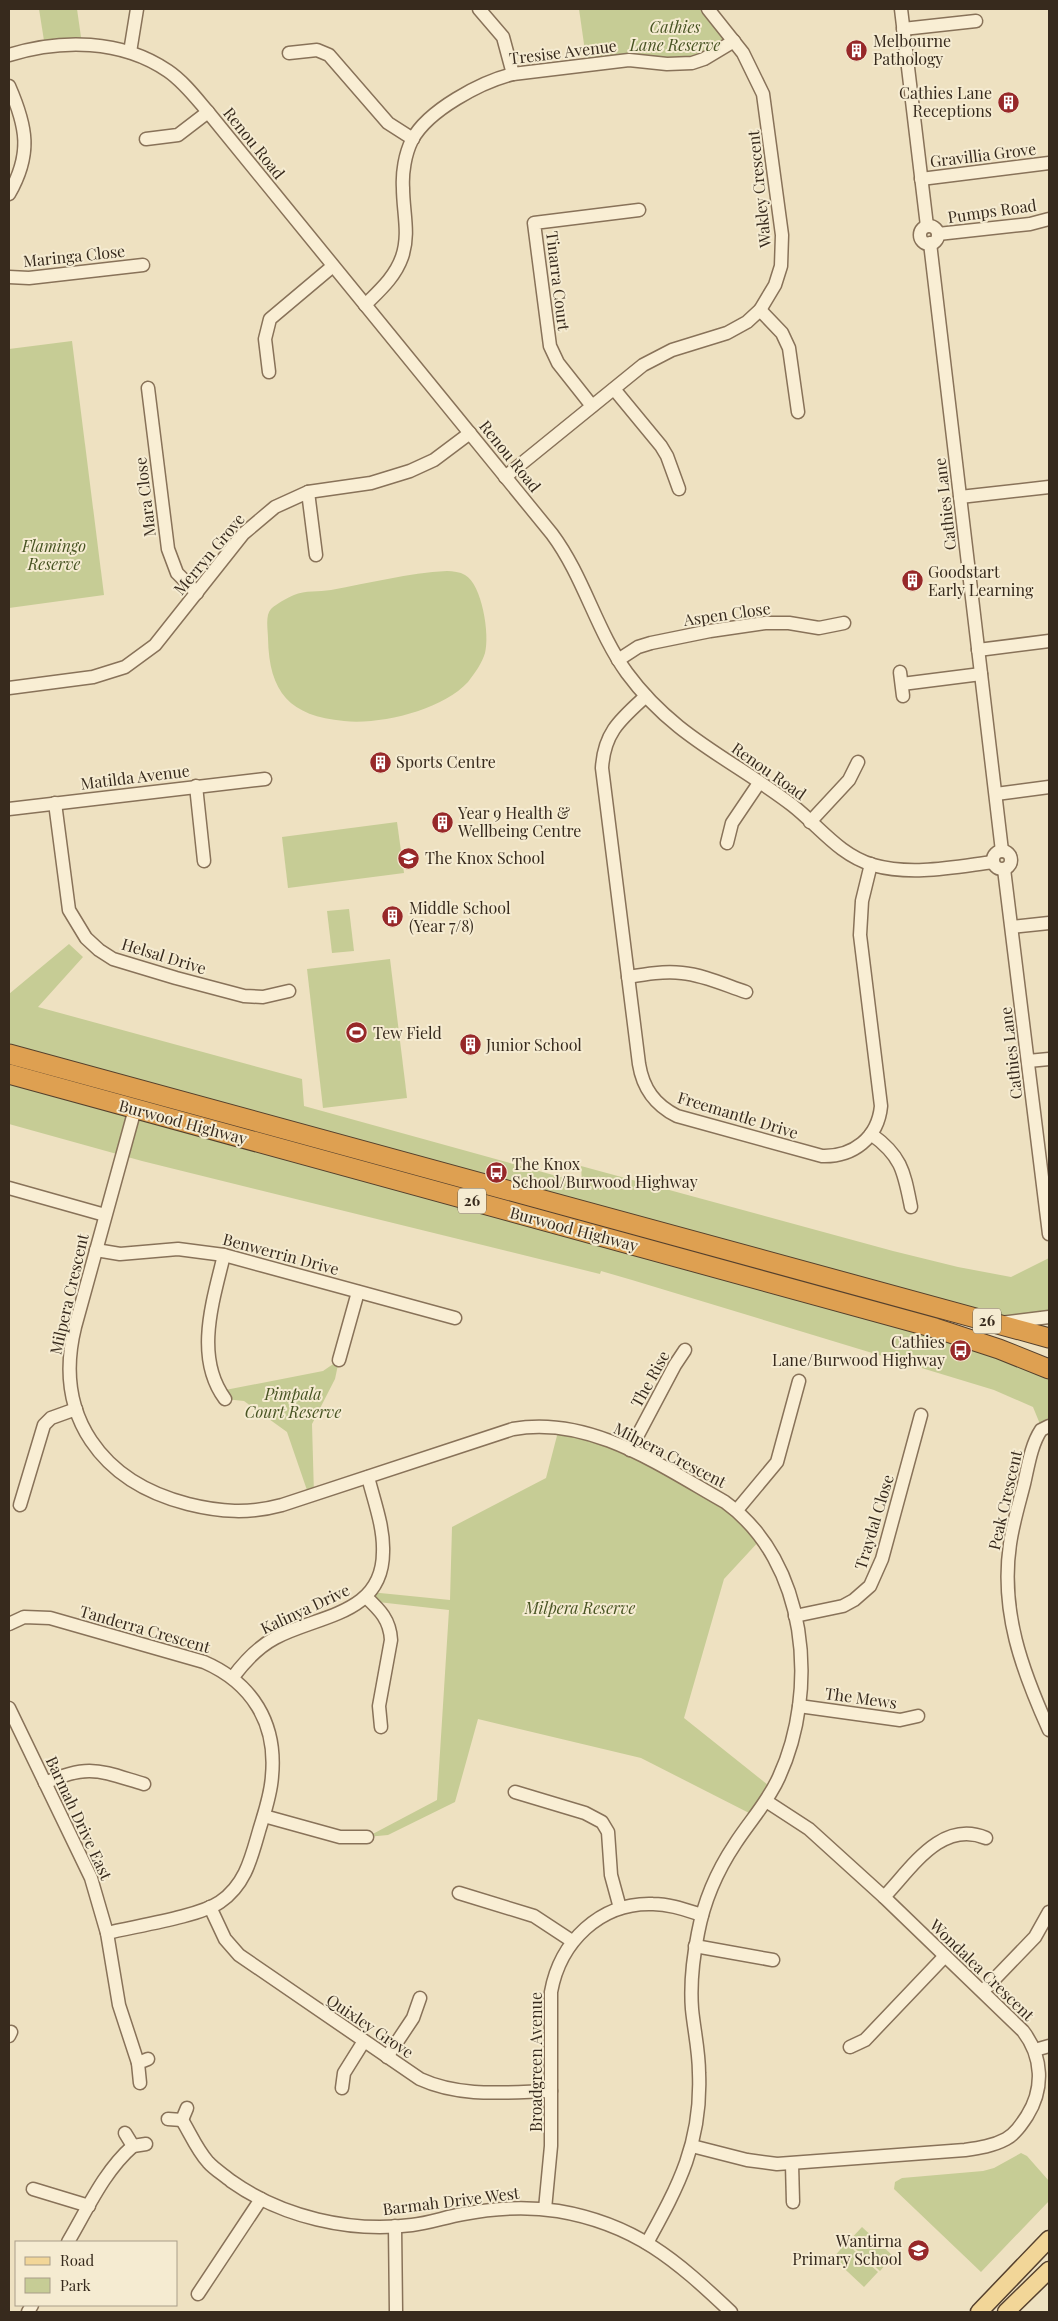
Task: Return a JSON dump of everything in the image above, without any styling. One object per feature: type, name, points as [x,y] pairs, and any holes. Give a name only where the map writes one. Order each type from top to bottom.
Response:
[{"type":"highway","name":"Burwood Highway","points":[[9,1054],[1049,1338]]},
{"type":"highway","name":"Burwood Highway","points":[[9,1074],[934,1328],[1000,1349],[1049,1369]]},
{"type":"highway","points":[[934,1328],[937,1307]]},
{"type":"main road","points":[[979,2312],[1049,2239]]},
{"type":"main road","points":[[1006,2312],[1049,2270]]},
{"type":"street","points":[[130,52],[137,9]]},
{"type":"street","points":[[479,9],[503,37],[513,74]]},
{"type":"street","name":"Wakley Crescent","points":[[506,477],[592,406],[652,360],[672,350],[727,333],[746,322],[760,310],[778,275],[782,256],[782,235],[763,94],[749,63],[708,9]]},
{"type":"street","points":[[901,9],[927,226],[935,228],[934,239]]},
{"type":"street","points":[[903,29],[976,21]]},
{"type":"street","name":"Tresise Avenue","points":[[365,305],[392,276],[402,258],[406,228],[403,177],[407,154],[413,139],[432,118],[460,97],[499,77],[513,74],[629,60],[667,64],[692,63],[704,59],[734,41]]},
{"type":"street","name":"Renou Road","points":[[9,55],[45,47],[82,44],[105,46],[130,52],[179,80],[208,112],[506,477],[571,562],[596,619],[618,660],[646,696],[686,734],[790,804],[837,846],[871,864],[888,869],[909,870],[993,862]]},
{"type":"street","points":[[289,53],[317,50],[329,55],[388,123],[413,139]]},
{"type":"street","points":[[9,86],[23,124],[25,144],[19,176],[9,194]]},
{"type":"street","points":[[146,139],[178,135],[208,112]]},
{"type":"street","name":"Gravillia Grove","points":[[921,179],[1049,163]]},
{"type":"street","name":"Tinarra Court","points":[[592,406],[558,363],[550,346],[534,223],[639,210]]},
{"type":"street","name":"Pumps Road","points":[[934,239],[1030,224],[1049,219]]},
{"type":"street","name":"Cathies Lane","points":[[934,239],[960,497],[1002,851]]},
{"type":"street","name":"Maringa Close","points":[[9,277],[29,278],[142,265]]},
{"type":"street","points":[[269,372],[265,339],[270,320],[333,266]]},
{"type":"street","points":[[760,310],[782,333],[790,348],[798,412]]},
{"type":"street","name":"Mara Close","points":[[148,388],[168,549],[177,573],[197,593]]},
{"type":"street","points":[[614,389],[664,451],[679,488]]},
{"type":"street","name":"Merryn Grove","points":[[9,688],[92,677],[125,667],[155,644],[251,526],[275,507],[308,492],[371,482],[404,473],[434,460],[470,433]]},
{"type":"street","points":[[960,497],[1049,487]]},
{"type":"street","points":[[308,492],[316,555]]},
{"type":"street","name":"Aspen Close","points":[[618,660],[638,648],[651,643],[710,631],[774,623],[819,628],[844,623]]},
{"type":"street","points":[[978,650],[1049,641]]},
{"type":"street","points":[[902,684],[982,674]]},
{"type":"street","name":"Freemantle Drive","points":[[646,696],[616,724],[607,741],[602,762],[641,1076],[649,1094],[668,1112],[822,1156],[852,1151],[871,1134],[880,1113],[880,1099],[860,926],[862,901],[871,864]]},
{"type":"street","points":[[810,822],[849,780],[858,762]]},
{"type":"street","name":"Matilda Avenue","points":[[9,808],[265,778]]},
{"type":"street","points":[[727,843],[732,823],[759,783]]},
{"type":"street","points":[[196,786],[204,861]]},
{"type":"street","points":[[996,794],[1049,787]]},
{"type":"street","name":"Helsal Drive","points":[[54,803],[69,910],[81,932],[99,950],[123,962],[236,994],[263,997],[289,991]]},
{"type":"street","points":[[1002,851],[1010,855],[1011,861],[1009,866],[1004,869],[996,867],[993,862],[995,854],[1002,851]]},
{"type":"street","name":"Cathies Lane","points":[[1004,869],[1049,1234]]},
{"type":"street","points":[[1012,927],[1049,923]]},
{"type":"street","points":[[628,977],[657,973],[682,973],[706,978],[746,992]]},
{"type":"street","points":[[1028,1061],[1049,1058]]},
{"type":"street","name":"Milpera Crescent","points":[[135,1109],[70,1349],[69,1372],[76,1409],[91,1441],[120,1472],[149,1491],[204,1508],[230,1512],[269,1508],[513,1429],[553,1427],[581,1432],[613,1442],[737,1510],[756,1531],[770,1553],[785,1584],[795,1616],[801,1656],[799,1706],[793,1737],[784,1766],[766,1801],[723,1864],[702,1915],[695,1946],[691,1992],[699,2061],[699,2092],[692,2146],[680,2181],[647,2243]]},
{"type":"street","points":[[871,1134],[885,1144],[900,1162],[912,1207]]},
{"type":"street","points":[[9,1188],[105,1215]]},
{"type":"street","name":"Benwerrin Drive","points":[[96,1250],[120,1254],[178,1249],[224,1255],[455,1318]]},
{"type":"street","points":[[224,1255],[208,1327],[208,1344],[216,1382],[225,1399]]},
{"type":"street","points":[[339,1360],[358,1292]]},
{"type":"street","points":[[996,1324],[1049,1317]]},
{"type":"street","name":"The Rise","points":[[630,1450],[675,1365],[685,1350]]},
{"type":"street","points":[[737,1510],[777,1462],[799,1381]]},
{"type":"street","points":[[20,1506],[44,1425],[51,1418],[76,1409]]},
{"type":"street","name":"Traydal Close","points":[[795,1616],[843,1606],[854,1600],[870,1586],[882,1559],[921,1415]]},
{"type":"street","name":"Peak Crescent","points":[[1049,1426],[1041,1430],[1035,1444],[1012,1531],[1008,1578],[1014,1640],[1028,1682],[1045,1711],[1049,1730]]},
{"type":"street","name":"Kalinya Drive","points":[[233,1677],[254,1652],[272,1639],[343,1612],[366,1597],[379,1576],[383,1551],[381,1532],[368,1477]]},
{"type":"street","points":[[366,1597],[385,1617],[391,1632],[379,1706],[382,1727]]},
{"type":"street","name":"Tanderra Crescent","points":[[9,1624],[24,1617],[50,1618],[195,1658],[233,1677],[257,1706],[270,1737],[272,1778],[264,1816],[245,1875],[228,1896],[210,1908],[107,1933]]},
{"type":"street","name":"The Mews","points":[[799,1706],[900,1720],[918,1716]]},
{"type":"street","name":"Barmah Drive East","points":[[10,1713],[87,1868],[107,1933],[119,2005],[143,2061],[140,2083]]},
{"type":"street","points":[[45,1783],[67,1773],[88,1770],[104,1772],[144,1784]]},
{"type":"street","points":[[515,1792],[585,1812],[602,1822],[608,1832],[611,1875],[620,1908]]},
{"type":"street","name":"Wondalea Crescent","points":[[692,2146],[748,2160],[792,2164],[965,2150],[1001,2141],[1017,2130],[1034,2103],[1040,2075],[1035,2050],[1023,2031],[884,1897],[809,1829],[766,1801]]},
{"type":"street","points":[[264,1816],[340,1837],[367,1837]]},
{"type":"street","points":[[884,1897],[930,1848],[945,1838],[970,1833],[986,1838]]},
{"type":"street","points":[[459,1893],[534,1916],[546,1922],[572,1941]]},
{"type":"street","name":"Broadgreen Avenue","points":[[545,2210],[551,2155],[551,1992],[559,1964],[572,1941],[592,1923],[620,1908],[643,1904],[664,1904],[702,1915]]},
{"type":"street","name":"Quixley Grove","points":[[210,1908],[225,1939],[239,1955],[420,2079],[446,2088],[474,2092],[551,2091]]},
{"type":"street","points":[[983,1991],[1035,1937],[1049,1912]]},
{"type":"street","points":[[695,1946],[773,1960]]},
{"type":"street","points":[[850,2047],[865,2040],[945,1956]]},
{"type":"street","points":[[387,2057],[413,2018],[420,1998]]},
{"type":"street","points":[[342,2088],[344,2073],[364,2041]]},
{"type":"street","points":[[1035,2050],[1049,2046]]},
{"type":"street","points":[[168,2119],[182,2120],[187,2108]]},
{"type":"street","name":"Barmah Drive West","points":[[182,2120],[210,2164],[243,2189],[290,2211],[328,2221],[378,2227],[426,2223],[494,2209],[545,2210],[594,2220],[647,2243],[681,2266],[731,2312]]},
{"type":"street","points":[[125,2133],[133,2146]]},
{"type":"street","points":[[69,2241],[114,2168],[133,2146],[146,2144]]},
{"type":"street","points":[[792,2164],[794,2202]]},
{"type":"street","points":[[33,2189],[89,2206]]},
{"type":"street","points":[[198,2294],[261,2199]]},
{"type":"street","points":[[395,2226],[396,2312]]},
{"type":"green space","points":[[39,9],[77,9],[82,44],[45,47]]},
{"type":"green space","name":"Cathies Lane Reserve","points":[[579,9],[708,9],[734,41],[704,59],[587,65]]},
{"type":"green space","name":"Flamingo Reserve","points":[[72,341],[104,595],[9,608],[9,349]]},
{"type":"green space","points":[[454,571],[465,575],[476,588],[483,611],[486,634],[485,653],[476,672],[457,692],[427,708],[410,714],[359,722],[309,714],[296,707],[286,698],[278,687],[269,657],[267,619],[273,607],[298,593],[331,590],[403,576]]},
{"type":"green space","points":[[397,822],[404,873],[288,888],[282,837]]},
{"type":"green space","points":[[349,909],[354,951],[332,953],[327,911]]},
{"type":"green space","points":[[69,944],[83,957],[38,1007],[302,1079],[304,1106],[582,1183],[581,1166],[893,1251],[958,1267],[1011,1277],[1049,1258],[1049,1317],[997,1324],[9,1054],[9,994]]},
{"type":"green space","name":"Tew Field","points":[[390,959],[407,1098],[323,1108],[307,969]]},
{"type":"green space","points":[[9,1074],[1049,1369],[1049,1426],[1042,1429],[1033,1407],[994,1390],[632,1280],[601,1271],[600,1274],[142,1161],[9,1124]]},
{"type":"green space","name":"Pimpala Court Reserve","points":[[339,1360],[335,1379],[312,1424],[314,1495],[309,1496],[287,1432],[244,1401],[225,1399],[220,1391],[323,1371]]},
{"type":"green space","name":"Milpera Reserve","points":[[559,1428],[581,1432],[725,1502],[761,1539],[724,1579],[684,1718],[773,1789],[755,1816],[641,1758],[478,1719],[455,1802],[388,1835],[367,1837],[437,1800],[449,1610],[369,1601],[370,1592],[450,1600],[452,1527],[546,1478]]},
{"type":"green space","points":[[1021,2153],[1027,2156],[1049,2181],[1049,2201],[981,2272],[894,2189],[895,2182],[902,2178],[983,2171],[994,2168]]},
{"type":"green space","points":[[862,2227],[893,2256],[880,2271],[848,2242]]},
{"type":"green space","points":[[846,2243],[878,2272],[864,2287],[833,2258]]},
{"type":"place","name":"Melbourne Pathology","points":[[857,50]]},
{"type":"place","name":"Cathies Lane Receptions","points":[[1008,102]]},
{"type":"place","name":"Goodstart Early Learning","points":[[912,581]]},
{"type":"place","name":"Sports Centre","points":[[380,762]]},
{"type":"place","name":"Year 9 Health & Wellbeing Centre","points":[[442,822]]},
{"type":"place","name":"The Knox School","points":[[409,858]]},
{"type":"place","name":"Middle School (Year 7/8)","points":[[393,917]]},
{"type":"place","name":"Tew Field","points":[[357,1033]]},
{"type":"place","name":"Junior School","points":[[470,1045]]},
{"type":"place","name":"The Knox School/Burwood Highway","points":[[496,1173]]},
{"type":"place","name":"Cathies Lane/Burwood Highway","points":[[961,1351]]},
{"type":"place","name":"Wantirna Primary School","points":[[918,2250]]}]
